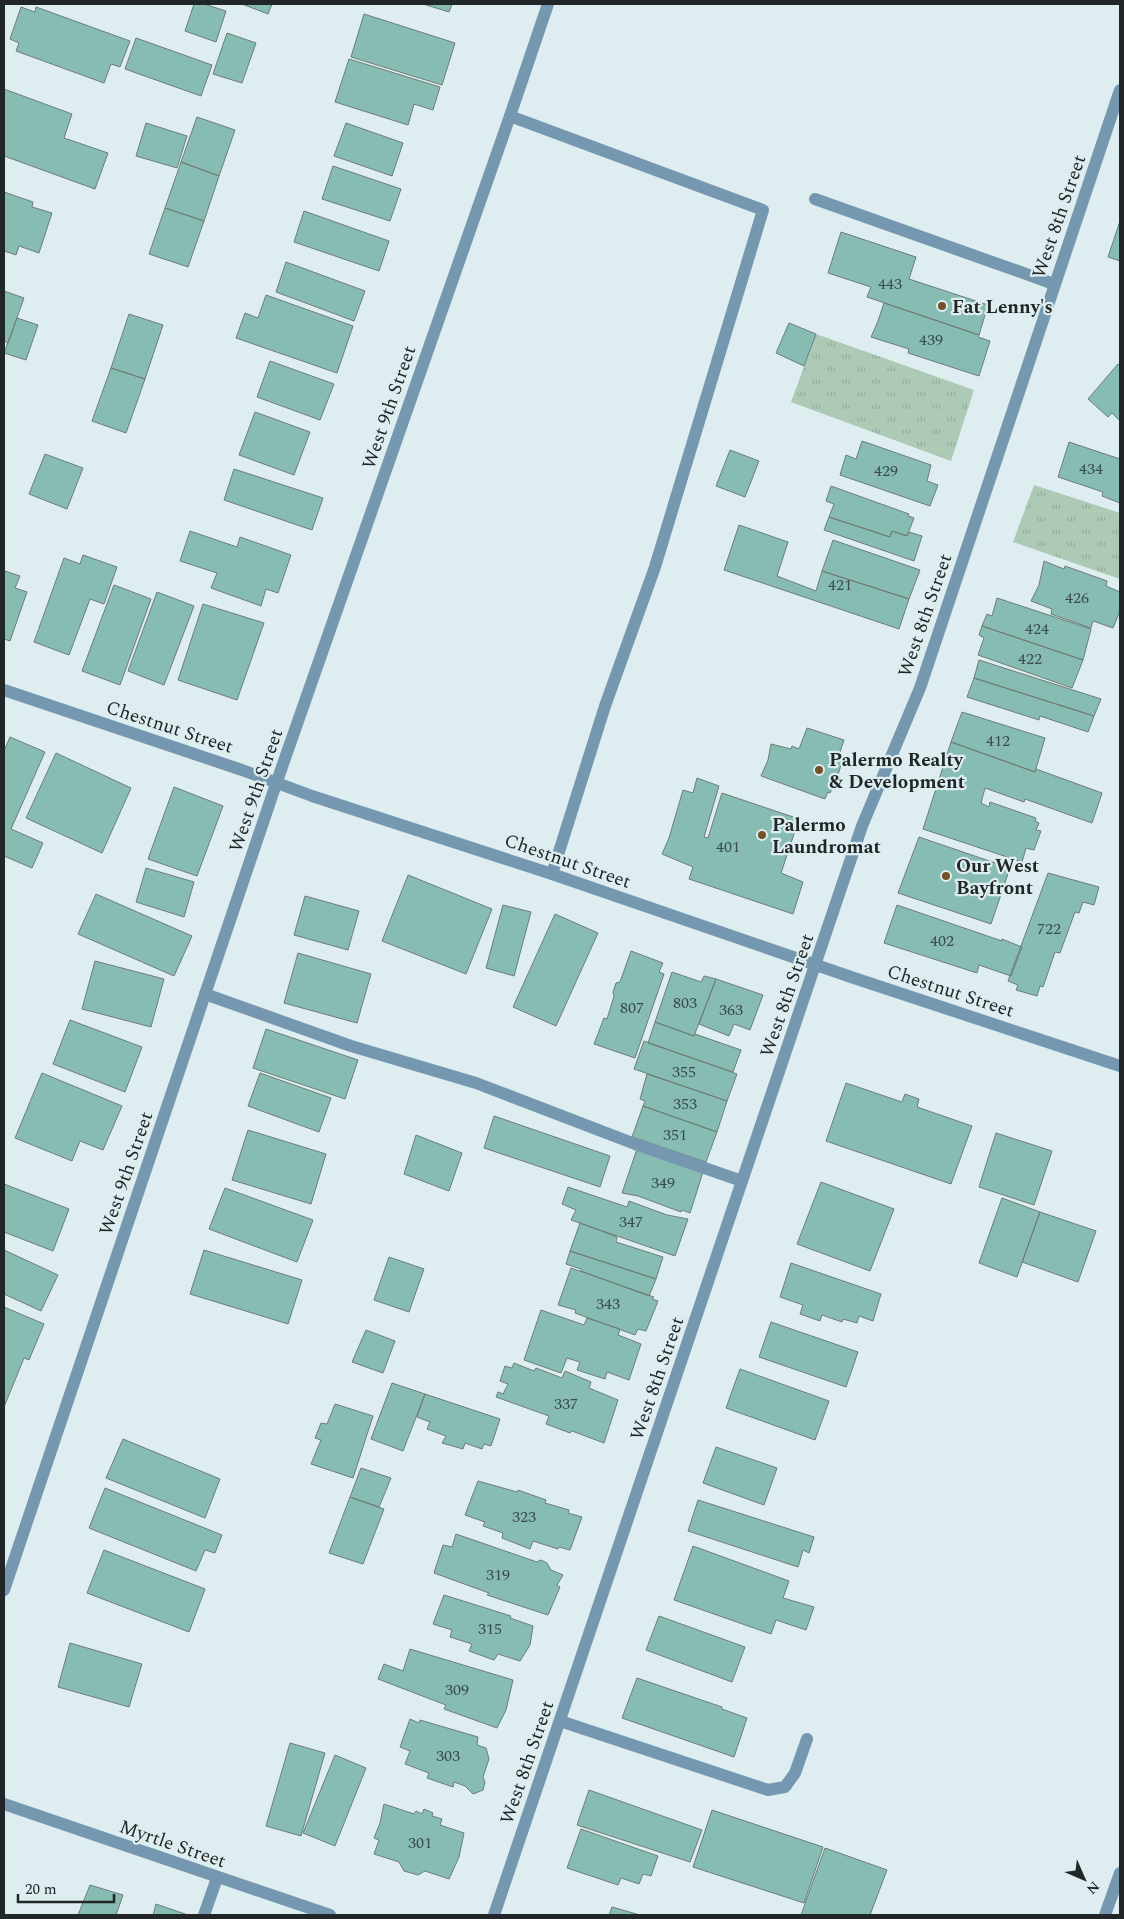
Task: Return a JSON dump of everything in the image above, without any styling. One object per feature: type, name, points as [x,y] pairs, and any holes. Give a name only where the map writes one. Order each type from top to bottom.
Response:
[{"type":"street","name":"West 9th Street","points":[[4,1590],[276,784],[548,4]]},
{"type":"street","name":"West 8th Street","points":[[494,1915],[862,826],[920,688],[1054,284],[1116,117],[1120,90]]},
{"type":"street","points":[[510,116],[763,210],[655,567],[605,706],[552,874]]},
{"type":"street","points":[[814,199],[1054,284]]},
{"type":"street","name":"Chestnut Street","points":[[4,690],[242,770],[276,784],[552,874],[1120,1066]]},
{"type":"street","points":[[205,994],[351,1046],[476,1083],[635,1144],[742,1181]]},
{"type":"street","points":[[560,1721],[768,1790],[785,1787],[794,1773],[807,1739]]},
{"type":"street","name":"Myrtle Street","points":[[4,1804],[330,1915]]},
{"type":"street","points":[[1105,1915],[1120,1873]]},
{"type":"street","points":[[204,1915],[217,1878]]},
{"type":"green space","points":[[816,334],[974,390],[951,461],[791,402]]},
{"type":"green space","points":[[1034,485],[1120,513],[1120,579],[1013,542]]},
{"type":"building","points":[[194,4],[204,4],[226,11],[216,42],[185,31]]},
{"type":"building","points":[[242,4],[272,4],[268,14]]},
{"type":"building","points":[[423,4],[452,4],[449,12]]},
{"type":"building","points":[[21,7],[35,12],[36,7],[130,41],[120,67],[111,64],[104,83],[16,51],[19,43],[10,39]]},
{"type":"building","points":[[364,14],[455,43],[442,85],[351,57]]},
{"type":"building","points":[[227,33],[256,43],[242,83],[213,74]]},
{"type":"building","points":[[136,38],[212,65],[201,96],[125,69]]},
{"type":"building","points":[[349,59],[440,87],[433,110],[414,104],[408,125],[335,102]]},
{"type":"building","points":[[4,89],[72,114],[64,138],[108,153],[95,189],[4,156]]},
{"type":"building","points":[[197,117],[235,130],[219,176],[181,162]]},
{"type":"building","points":[[146,123],[187,136],[177,168],[136,156]]},
{"type":"building","points":[[346,123],[403,143],[392,176],[334,156]]},
{"type":"building","points":[[181,162],[219,176],[204,221],[165,208]]},
{"type":"building","points":[[333,166],[401,189],[390,221],[322,199]]},
{"type":"building","points":[[4,192],[33,202],[32,207],[52,213],[39,253],[19,246],[16,255],[4,251]]},
{"type":"building","points":[[165,208],[204,221],[188,267],[149,254]]},
{"type":"building","points":[[304,211],[389,241],[379,271],[294,242]]},
{"type":"building","points":[[1120,221],[1120,261],[1108,257]]},
{"type":"building","points":[[841,232],[916,257],[909,279],[988,305],[979,335],[867,297],[871,287],[828,273]]},
{"type":"building","points":[[286,262],[365,291],[354,321],[276,292]]},
{"type":"building","points":[[4,291],[24,298],[8,343],[4,341]]},
{"type":"building","points":[[266,295],[353,326],[337,373],[236,338],[245,313],[258,318]]},
{"type":"building","points":[[884,303],[979,335],[978,337],[990,341],[979,376],[908,353],[909,349],[871,337]]},
{"type":"building","points":[[129,314],[163,325],[145,379],[111,368]]},
{"type":"building","points":[[17,318],[38,325],[26,360],[4,353]]},
{"type":"building","points":[[789,323],[816,334],[804,366],[776,353]]},
{"type":"building","points":[[270,361],[334,384],[320,420],[257,397]]},
{"type":"building","points":[[1118,364],[1120,366],[1120,421],[1112,413],[1108,417],[1088,399]]},
{"type":"building","points":[[111,368],[145,379],[126,433],[92,421]]},
{"type":"building","points":[[255,412],[310,432],[294,475],[239,455]]},
{"type":"building","points":[[862,441],[931,465],[927,481],[938,485],[930,506],[840,475],[846,455],[856,459]]},
{"type":"building","points":[[1069,442],[1120,459],[1120,503],[1102,496],[1103,492],[1058,477]]},
{"type":"building","points":[[730,450],[759,461],[745,497],[716,486]]},
{"type":"building","points":[[45,454],[83,468],[67,509],[29,494]]},
{"type":"building","points":[[234,469],[323,498],[312,530],[224,500]]},
{"type":"building","points":[[831,486],[909,514],[908,516],[914,518],[907,536],[892,531],[890,537],[829,517],[834,504],[826,501]]},
{"type":"building","points":[[829,517],[890,537],[892,531],[907,536],[909,532],[922,536],[914,561],[824,530]]},
{"type":"building","points":[[739,525],[788,542],[777,576],[816,591],[822,571],[909,599],[899,629],[724,570]]},
{"type":"building","points":[[190,531],[237,547],[240,537],[291,555],[278,593],[266,589],[261,606],[211,588],[217,573],[180,561]]},
{"type":"building","points":[[833,540],[920,570],[909,599],[822,571]]},
{"type":"building","points":[[83,555],[117,567],[104,604],[90,599],[69,655],[34,642],[64,558],[80,564]]},
{"type":"building","points":[[1044,561],[1064,569],[1065,566],[1107,581],[1106,586],[1120,592],[1120,611],[1113,628],[1093,621],[1091,628],[1051,614],[1052,609],[1031,601],[1039,585]]},
{"type":"building","points":[[5,571],[20,576],[15,588],[27,592],[10,641],[4,639]]},
{"type":"building","points":[[114,585],[151,599],[120,685],[82,671]]},
{"type":"building","points":[[157,592],[194,606],[164,685],[128,671]]},
{"type":"building","points":[[997,598],[1091,629],[1083,660],[982,626],[987,614],[992,616]]},
{"type":"building","points":[[203,604],[264,623],[237,700],[178,680]]},
{"type":"building","points":[[982,626],[1083,660],[1072,688],[978,655],[984,638],[979,635]]},
{"type":"building","points":[[979,660],[1101,699],[1094,716],[974,678]]},
{"type":"building","points":[[974,678],[1094,716],[1088,732],[1040,716],[1039,720],[967,697]]},
{"type":"building","points":[[962,712],[1045,738],[1035,772],[951,742]]},
{"type":"building","points":[[807,728],[844,740],[839,755],[843,759],[837,778],[825,799],[761,776],[768,760],[771,744],[791,749],[792,746],[799,749]]},
{"type":"building","points":[[10,737],[45,752],[11,829],[43,843],[32,868],[4,856],[4,751]]},
{"type":"building","points":[[951,742],[1035,772],[1036,769],[1102,793],[1092,823],[1025,799],[1024,802],[985,788],[981,803],[989,807],[990,802],[1036,818],[1035,821],[1039,823],[1036,830],[1041,831],[1034,850],[1026,848],[1022,862],[923,829]]},
{"type":"building","points":[[56,753],[131,788],[102,853],[26,818]]},
{"type":"building","points":[[697,778],[719,786],[704,837],[708,838],[722,793],[799,819],[781,873],[803,882],[793,914],[689,879],[693,867],[662,854],[669,838],[683,790],[693,793]]},
{"type":"building","points":[[174,787],[223,806],[197,876],[148,859]]},
{"type":"building","points":[[919,837],[1010,868],[991,924],[898,893]]},
{"type":"building","points":[[146,868],[194,882],[184,917],[136,902]]},
{"type":"building","points":[[1048,873],[1099,887],[1094,905],[1083,902],[1079,913],[1075,912],[1060,953],[1055,952],[1043,987],[1040,986],[1037,996],[1016,990],[1018,985],[1008,981]]},
{"type":"building","points":[[408,875],[492,909],[466,974],[382,941]]},
{"type":"building","points":[[96,894],[192,936],[174,976],[78,934]]},
{"type":"building","points":[[305,896],[359,911],[348,950],[294,935]]},
{"type":"building","points":[[503,905],[531,912],[514,976],[486,968]]},
{"type":"building","points":[[897,905],[1022,947],[1011,976],[979,965],[977,973],[884,943]]},
{"type":"building","points":[[555,914],[598,933],[556,1026],[513,1007]]},
{"type":"building","points":[[631,951],[663,963],[659,972],[664,974],[635,1058],[594,1044],[604,1018],[607,1019],[616,983],[620,982]]},
{"type":"building","points":[[298,953],[371,974],[357,1023],[284,1003]]},
{"type":"building","points":[[95,961],[164,979],[151,1027],[82,1009]]},
{"type":"building","points":[[672,972],[701,982],[704,976],[716,979],[694,1036],[655,1022]]},
{"type":"building","points":[[716,979],[763,995],[750,1030],[734,1024],[729,1036],[699,1024]]},
{"type":"building","points":[[70,1020],[142,1047],[125,1092],[53,1064]]},
{"type":"building","points":[[655,1022],[741,1050],[733,1072],[648,1043]]},
{"type":"building","points":[[266,1029],[358,1060],[345,1099],[253,1068]]},
{"type":"building","points":[[644,1041],[737,1074],[727,1101],[634,1069]]},
{"type":"building","points":[[42,1073],[122,1106],[103,1150],[80,1141],[72,1161],[15,1138]]},
{"type":"building","points":[[260,1073],[331,1098],[319,1132],[248,1106]]},
{"type":"building","points":[[647,1074],[727,1101],[717,1132],[643,1106],[645,1101],[640,1099]]},
{"type":"building","points":[[846,1083],[902,1102],[905,1094],[919,1099],[917,1107],[972,1126],[951,1184],[826,1141]]},
{"type":"building","points":[[643,1106],[717,1132],[706,1162],[632,1137]]},
{"type":"building","points":[[494,1116],[610,1156],[600,1187],[484,1148]]},
{"type":"building","points":[[248,1130],[326,1154],[311,1204],[232,1180]]},
{"type":"building","points":[[996,1133],[1052,1151],[1034,1205],[979,1187]]},
{"type":"building","points":[[416,1135],[462,1153],[449,1191],[404,1174]]},
{"type":"building","points":[[637,1149],[703,1172],[690,1213],[682,1210],[681,1212],[638,1196],[622,1193]]},
{"type":"building","points":[[821,1182],[894,1209],[870,1271],[797,1244]]},
{"type":"building","points":[[4,1184],[69,1209],[53,1251],[4,1232]]},
{"type":"building","points":[[568,1187],[627,1207],[629,1201],[667,1215],[688,1219],[675,1256],[571,1220],[576,1210],[562,1204]]},
{"type":"building","points":[[225,1188],[313,1220],[297,1262],[209,1229]]},
{"type":"building","points":[[1002,1198],[1040,1212],[1017,1277],[979,1263]]},
{"type":"building","points":[[1040,1212],[1096,1231],[1078,1282],[1022,1262]]},
{"type":"building","points":[[580,1223],[617,1237],[616,1242],[663,1257],[656,1279],[570,1251]]},
{"type":"building","points":[[4,1250],[58,1275],[41,1311],[4,1294]]},
{"type":"building","points":[[204,1250],[302,1280],[288,1324],[190,1294]]},
{"type":"building","points":[[570,1251],[656,1279],[649,1296],[566,1264]]},
{"type":"building","points":[[389,1257],[424,1269],[409,1312],[374,1300]]},
{"type":"building","points":[[791,1263],[881,1294],[873,1321],[859,1316],[857,1323],[843,1319],[842,1322],[822,1315],[820,1321],[800,1314],[803,1305],[780,1297]]},
{"type":"building","points":[[571,1268],[654,1297],[652,1299],[658,1301],[646,1331],[638,1329],[635,1335],[575,1313],[576,1310],[558,1305]]},
{"type":"building","points":[[4,1307],[44,1324],[29,1360],[24,1358],[4,1407]]},
{"type":"building","points":[[541,1310],[584,1325],[587,1318],[620,1329],[618,1335],[641,1344],[629,1380],[607,1372],[605,1379],[577,1370],[580,1362],[567,1358],[561,1373],[524,1360]]},
{"type":"building","points":[[771,1322],[858,1352],[846,1387],[759,1357]]},
{"type":"building","points":[[366,1330],[395,1341],[383,1373],[352,1362]]},
{"type":"building","points":[[514,1363],[534,1371],[536,1368],[562,1378],[565,1371],[591,1382],[589,1388],[618,1400],[604,1443],[546,1424],[549,1416],[496,1397],[498,1392],[503,1394],[508,1384],[500,1381],[505,1366],[512,1368]]},
{"type":"building","points":[[740,1369],[829,1401],[815,1440],[726,1408]]},
{"type":"building","points":[[392,1383],[425,1394],[403,1451],[371,1439]]},
{"type":"building","points":[[425,1394],[500,1419],[491,1446],[484,1444],[482,1449],[465,1443],[463,1449],[442,1443],[446,1436],[427,1429],[430,1422],[417,1417]]},
{"type":"building","points":[[335,1404],[373,1416],[353,1478],[311,1464],[321,1440],[315,1438],[321,1423],[327,1424]]},
{"type":"building","points":[[123,1439],[220,1479],[205,1518],[106,1478]]},
{"type":"building","points":[[716,1447],[777,1468],[764,1505],[703,1483]]},
{"type":"building","points":[[361,1468],[391,1478],[379,1507],[350,1497]]},
{"type":"building","points":[[478,1481],[517,1492],[518,1490],[546,1500],[545,1503],[569,1510],[568,1513],[582,1517],[570,1550],[559,1547],[558,1549],[533,1541],[530,1549],[502,1538],[503,1533],[483,1526],[485,1522],[465,1515]]},
{"type":"building","points":[[105,1488],[222,1535],[215,1553],[205,1550],[196,1571],[89,1528]]},
{"type":"building","points":[[350,1497],[384,1509],[363,1564],[329,1553]]},
{"type":"building","points":[[698,1500],[814,1537],[809,1553],[803,1550],[798,1567],[688,1531]]},
{"type":"building","points":[[456,1534],[537,1562],[541,1560],[547,1563],[551,1570],[563,1575],[557,1585],[560,1587],[548,1615],[487,1595],[489,1593],[434,1573],[443,1545],[452,1547]]},
{"type":"building","points":[[693,1546],[789,1581],[783,1598],[814,1607],[806,1630],[776,1620],[771,1634],[674,1600]]},
{"type":"building","points":[[104,1550],[205,1589],[189,1632],[87,1593]]},
{"type":"building","points":[[444,1595],[511,1616],[510,1618],[533,1626],[530,1645],[520,1661],[498,1654],[494,1660],[469,1651],[472,1644],[450,1637],[452,1630],[433,1624]]},
{"type":"building","points":[[659,1616],[745,1647],[732,1682],[646,1650]]},
{"type":"building","points":[[70,1643],[142,1664],[129,1707],[58,1687]]},
{"type":"building","points":[[410,1649],[513,1680],[506,1710],[497,1728],[444,1709],[446,1705],[378,1679],[384,1664],[403,1671]]},
{"type":"building","points":[[637,1678],[722,1707],[722,1709],[747,1718],[734,1757],[622,1718]]},
{"type":"building","points":[[410,1719],[419,1723],[420,1720],[478,1737],[477,1745],[486,1748],[489,1759],[483,1777],[485,1782],[483,1790],[473,1794],[465,1786],[454,1782],[453,1787],[427,1778],[429,1773],[405,1764],[410,1751],[400,1747]]},
{"type":"building","points":[[290,1743],[325,1753],[301,1836],[266,1826]]},
{"type":"building","points":[[335,1755],[366,1768],[335,1846],[303,1833]]},
{"type":"building","points":[[589,1790],[702,1830],[690,1862],[577,1825]]},
{"type":"building","points":[[384,1804],[414,1814],[416,1811],[422,1814],[424,1809],[433,1813],[432,1816],[442,1819],[440,1825],[464,1833],[459,1857],[449,1879],[425,1871],[418,1875],[404,1871],[399,1862],[374,1854],[379,1840],[374,1838],[380,1823]]},
{"type":"building","points":[[712,1810],[823,1847],[804,1903],[693,1867]]},
{"type":"building","points":[[581,1829],[658,1856],[651,1876],[643,1874],[639,1884],[621,1878],[618,1885],[567,1868]]},
{"type":"building","points":[[825,1848],[887,1870],[870,1915],[801,1915]]},
{"type":"building","points":[[90,1885],[123,1895],[116,1915],[78,1915]]},
{"type":"building","points":[[156,1904],[188,1915],[153,1915]]},
{"type":"building","points":[[612,1907],[640,1915],[609,1915]]},
{"type":"place","name":"Fat Lenny's","points":[[942,306]]},
{"type":"place","name":"Palermo Realty & Development","points":[[819,770]]},
{"type":"place","name":"Palermo Laundromat","points":[[762,835]]},
{"type":"place","name":"Our West Bayfront","points":[[946,876]]}]
